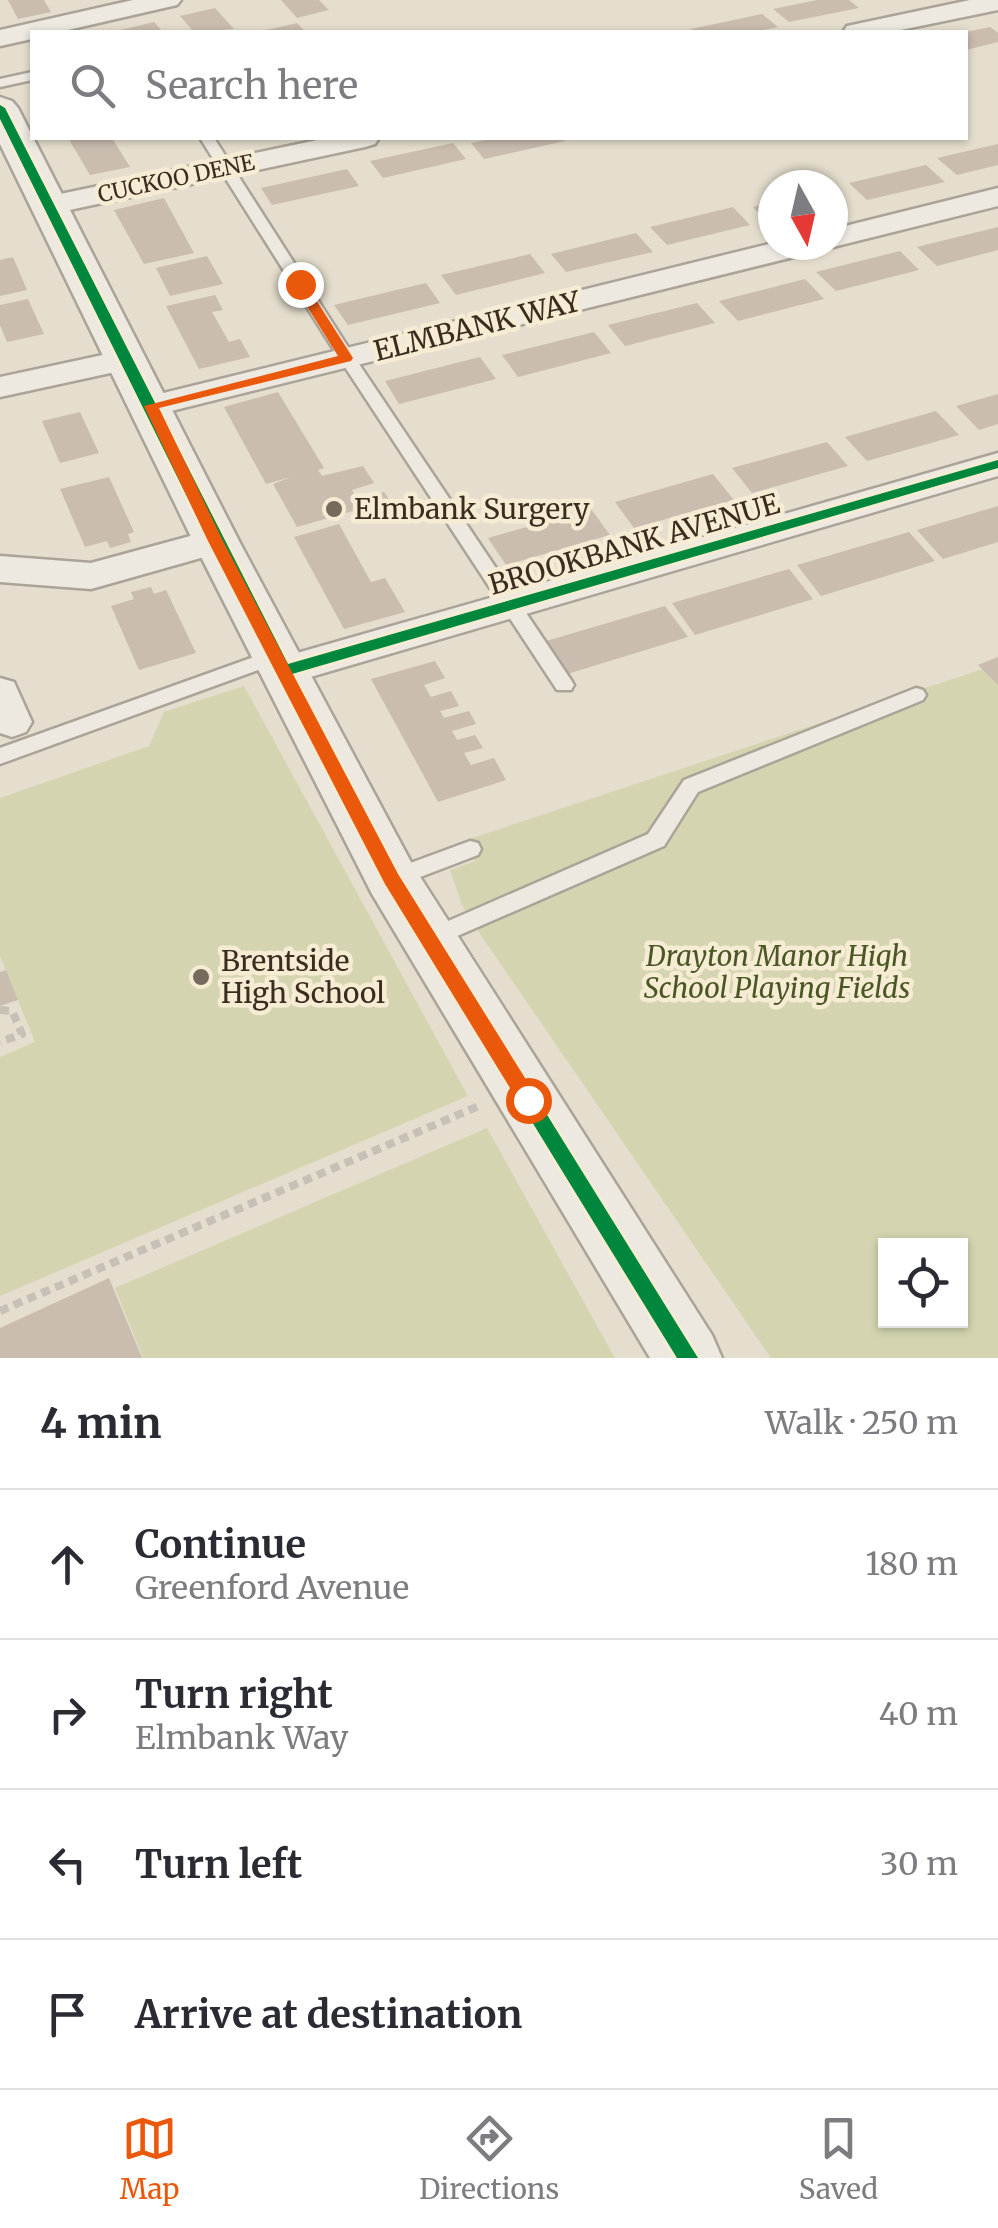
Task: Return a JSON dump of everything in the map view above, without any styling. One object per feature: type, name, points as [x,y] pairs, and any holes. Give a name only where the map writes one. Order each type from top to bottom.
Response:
[{"type":"street","points":[[35,30],[168,0]]},
{"type":"street","points":[[865,30],[998,2]]},
{"type":"street","points":[[0,38],[30,31]]},
{"type":"street","points":[[0,108],[216,541],[392,879],[688,1358]]},
{"type":"street","name":"CUCKOO DENE","points":[[46,206],[355,140]]},
{"type":"street","points":[[848,234],[998,197]]},
{"type":"street","name":"ELMBANK WAY","points":[[151,406],[758,256]]},
{"type":"street","points":[[0,387],[126,360]]},
{"type":"street","name":"BROOKBANK AVENUE","points":[[280,664],[513,605],[998,464]]},
{"type":"street","points":[[0,569],[91,576],[216,541]]},
{"type":"lane","points":[[0,83],[30,76]]},
{"type":"lane","points":[[208,140],[346,358],[564,685]]},
{"type":"lane","points":[[4,723],[280,664]]},
{"type":"lane","points":[[431,938],[656,840],[691,786],[916,695]]},
{"type":"lane","points":[[392,879],[470,849]]},
{"type":"path","points":[[0,1010],[12,1011],[22,1034],[0,1042]]},
{"type":"path","points":[[0,1312],[475,1108]]},
{"type":"green space","name":"Drayton Manor High School Playing Fields","points":[[998,664],[998,1358],[771,1358],[462,905],[450,870],[475,861],[466,840]]},
{"type":"green space","name":"Brentside High School","points":[[244,686],[468,1096],[0,1296],[0,1057],[35,1042],[0,956],[0,798],[149,746],[164,712]]},
{"type":"green space","points":[[487,1128],[615,1358],[143,1358],[115,1288]]},
{"type":"building","points":[[8,0],[44,0],[51,12],[18,19]]},
{"type":"building","points":[[281,0],[319,0],[329,10],[297,18]]},
{"type":"building","points":[[817,0],[849,0],[859,8],[789,22],[773,9]]},
{"type":"building","points":[[215,8],[234,29],[192,30],[180,16]]},
{"type":"building","points":[[762,14],[778,27],[764,30],[691,29]]},
{"type":"building","points":[[154,22],[161,30],[120,30]]},
{"type":"building","points":[[297,23],[304,30],[266,30]]},
{"type":"building","points":[[990,27],[998,33],[998,42],[968,50],[968,32]]},
{"type":"building","points":[[69,140],[113,140],[130,167],[90,175]]},
{"type":"building","points":[[485,140],[565,141],[484,159],[471,143]]},
{"type":"building","points":[[453,143],[466,159],[383,178],[370,161]]},
{"type":"building","points":[[998,144],[998,165],[957,175],[937,158]]},
{"type":"building","points":[[926,165],[945,182],[867,200],[849,183]]},
{"type":"building","points":[[347,169],[359,186],[272,205],[261,188]]},
{"type":"building","points":[[164,198],[194,253],[144,264],[114,210]]},
{"type":"building","points":[[733,207],[750,225],[667,245],[650,227]]},
{"type":"building","points":[[998,227],[998,250],[937,266],[917,247]]},
{"type":"building","points":[[636,233],[653,252],[566,272],[551,254]]},
{"type":"building","points":[[900,251],[919,270],[836,291],[816,272]]},
{"type":"building","points":[[530,254],[545,273],[456,295],[441,275]]},
{"type":"building","points":[[207,256],[223,284],[170,296],[156,268]]},
{"type":"building","points":[[13,257],[27,290],[0,296],[0,260]]},
{"type":"building","points":[[805,279],[824,299],[738,321],[719,301]]},
{"type":"building","points":[[426,283],[440,303],[348,325],[334,305]]},
{"type":"building","points":[[215,295],[223,310],[212,312],[229,342],[240,339],[250,357],[199,369],[166,306]]},
{"type":"building","points":[[28,299],[44,334],[7,342],[0,325],[0,305]]},
{"type":"building","points":[[697,303],[715,323],[625,346],[608,325]]},
{"type":"building","points":[[594,332],[611,353],[518,377],[502,355]]},
{"type":"building","points":[[480,357],[496,379],[399,404],[385,381]]},
{"type":"building","points":[[278,392],[324,468],[318,470],[322,476],[363,466],[374,483],[352,490],[357,499],[384,492],[393,505],[356,516],[353,511],[297,527],[273,484],[291,477],[266,484],[224,407]]},
{"type":"building","points":[[998,394],[998,424],[979,430],[956,406]]},
{"type":"building","points":[[936,411],[959,435],[867,461],[845,437]]},
{"type":"building","points":[[80,412],[99,453],[60,463],[42,421]]},
{"type":"building","points":[[827,442],[848,466],[752,493],[732,468]]},
{"type":"building","points":[[713,474],[734,500],[634,528],[615,502]]},
{"type":"building","points":[[109,477],[134,532],[128,534],[131,542],[110,548],[107,541],[85,547],[60,489]]},
{"type":"building","points":[[998,506],[998,542],[943,559],[917,530]]},
{"type":"building","points":[[591,509],[610,535],[506,565],[488,538]]},
{"type":"building","points":[[339,524],[371,582],[385,578],[405,612],[344,629],[294,537]]},
{"type":"building","points":[[909,532],[935,561],[821,596],[797,565]]},
{"type":"building","points":[[789,569],[813,599],[695,635],[672,603]]},
{"type":"building","points":[[151,587],[154,594],[166,590],[196,653],[139,670],[111,606],[134,599],[131,592]]},
{"type":"building","points":[[665,606],[688,637],[564,675],[543,642]]},
{"type":"building","points":[[998,657],[998,685],[978,665]]},
{"type":"building","points":[[435,661],[445,678],[424,685],[431,697],[451,691],[459,706],[440,711],[444,718],[469,711],[476,724],[452,731],[457,740],[475,735],[483,748],[464,753],[471,765],[494,758],[506,780],[438,802],[371,679]]},
{"type":"building","points":[[6,970],[18,1000],[0,1006],[0,972]]},
{"type":"building","points":[[109,1278],[142,1358],[0,1358],[0,1328]]},
{"type":"cycle path","points":[[0,108],[216,541],[392,879],[688,1358]]},
{"type":"cycle path","points":[[283,671],[998,464]]},
{"type":"place","name":"Elmbank Surgery","points":[[334,509]]},
{"type":"place","name":"Brentside High School","points":[[201,977]]},
{"type":"route","points":[[300,284],[346,358],[151,406],[216,541],[392,879],[528,1100]]}]
